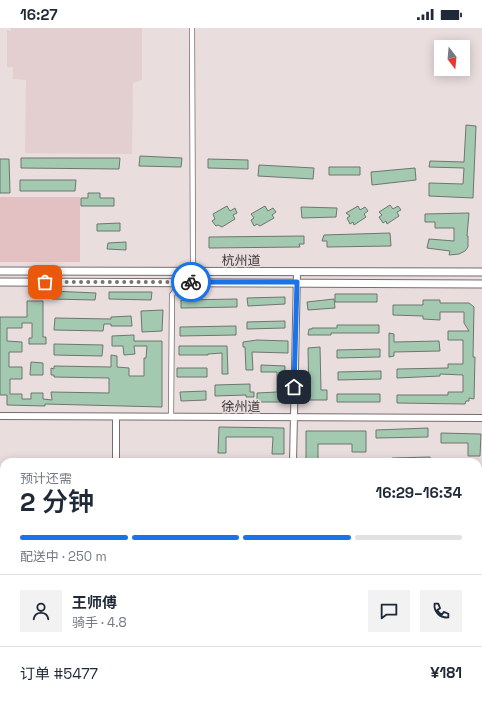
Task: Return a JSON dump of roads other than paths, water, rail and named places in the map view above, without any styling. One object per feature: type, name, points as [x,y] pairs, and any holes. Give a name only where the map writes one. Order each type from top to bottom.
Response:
[{"type":"main road","name":"杭州道","points":[[0,271],[188,271],[297,273],[482,272]]},
{"type":"main road","name":"杭州道","points":[[0,282],[297,282],[482,284]]},
{"type":"street","points":[[171,417],[172,295],[193,265],[192,28]]},
{"type":"street","points":[[293,458],[297,273]]},
{"type":"street","name":"徐州道","points":[[0,416],[482,418]]},
{"type":"street","points":[[116,417],[116,458]]}]
